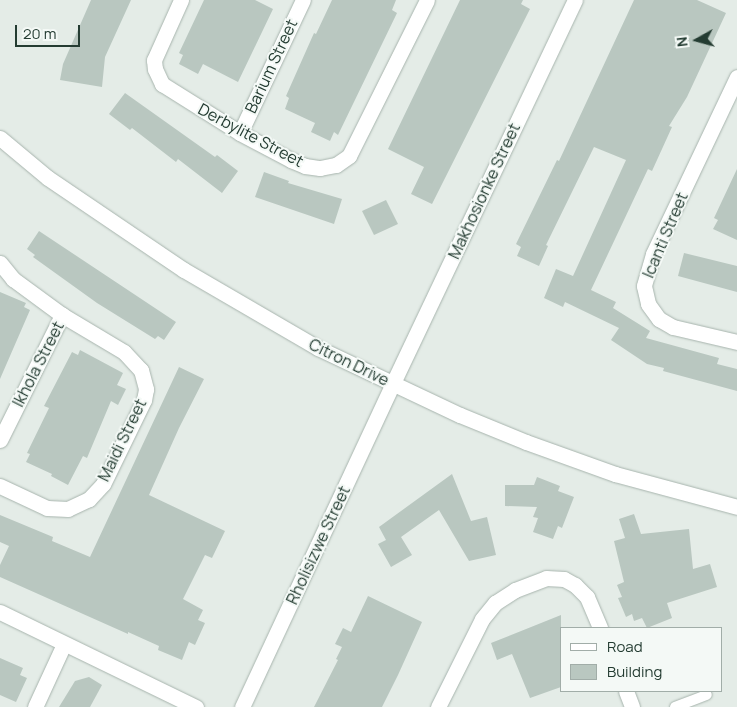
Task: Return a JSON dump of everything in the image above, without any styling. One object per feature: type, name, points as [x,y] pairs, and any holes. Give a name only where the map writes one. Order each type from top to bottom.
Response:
[{"type":"street","name":"Derbylite Street","points":[[181,0],[156,53],[154,60],[158,76],[170,90],[240,133],[305,166],[320,168],[336,165],[349,156],[427,0]]},
{"type":"street","name":"Barium Street","points":[[240,133],[303,0]]},
{"type":"street","name":"Makhosionke Street","points":[[393,383],[575,0]]},
{"type":"street","name":"Icanti Street","points":[[737,77],[653,254],[644,286],[648,304],[659,319],[673,327],[737,342]]},
{"type":"street","name":"Citron Drive","points":[[0,138],[48,178],[184,270],[318,348],[460,415],[597,468],[737,507]]},
{"type":"street","name":"Maidi Street","points":[[0,263],[13,279],[62,315],[124,352],[133,361],[144,379],[144,400],[103,484],[89,499],[68,509],[47,508],[0,486]]},
{"type":"street","name":"Ikhola Street","points":[[0,440],[62,315]]},
{"type":"street","name":"Rholisizwe Street","points":[[242,707],[393,383]]},
{"type":"street","points":[[438,707],[482,619],[496,604],[515,590],[546,578],[564,579],[576,585],[587,597],[600,627]]},
{"type":"street","points":[[0,612],[196,707]]},
{"type":"street","points":[[35,707],[64,644]]},
{"type":"street","points":[[626,692],[632,707]]},
{"type":"lane","points":[[675,707],[707,695]]},
{"type":"building","points":[[91,0],[131,0],[105,57],[102,87],[60,80],[63,64]]},
{"type":"building","points":[[204,0],[255,0],[273,9],[238,82],[203,64],[198,74],[179,64],[183,55],[179,53]]},
{"type":"building","points":[[332,0],[396,0],[392,10],[397,13],[338,135],[334,132],[330,141],[311,132],[315,123],[285,109],[289,98],[286,96],[314,33],[316,34]]},
{"type":"building","points":[[460,0],[523,0],[521,4],[530,9],[432,204],[411,194],[424,167],[388,149]]},
{"type":"building","points":[[634,0],[697,0],[726,13],[687,97],[669,126],[672,127],[652,171],[648,169],[591,290],[616,302],[613,308],[650,331],[646,338],[719,358],[717,364],[737,369],[737,391],[663,371],[664,368],[647,364],[611,340],[619,328],[565,302],[563,307],[544,298],[556,269],[573,276],[626,160],[594,147],[546,245],[548,246],[539,266],[517,256],[521,247],[516,244],[557,160],[559,161]]},
{"type":"building","points":[[125,93],[215,157],[217,155],[238,171],[222,193],[178,159],[176,162],[132,128],[130,130],[109,114]]},
{"type":"building","points":[[737,169],[737,240],[713,229],[718,220],[714,218]]},
{"type":"building","points":[[264,172],[289,181],[288,183],[342,199],[334,224],[255,197]]},
{"type":"building","points":[[386,200],[398,224],[374,235],[362,211]]},
{"type":"building","points":[[39,231],[176,322],[164,340],[158,336],[155,339],[97,303],[33,257],[35,255],[27,249]]},
{"type":"building","points":[[684,253],[737,266],[737,292],[678,276]]},
{"type":"building","points":[[0,292],[26,303],[24,307],[30,310],[0,379]]},
{"type":"building","points":[[80,350],[123,373],[117,385],[126,389],[118,405],[111,401],[87,458],[83,456],[68,485],[51,476],[52,474],[26,462],[30,454],[27,453],[49,408],[44,406],[72,352],[78,355]]},
{"type":"building","points":[[179,367],[204,379],[179,428],[149,495],[225,531],[212,558],[205,555],[183,599],[203,610],[198,620],[205,623],[195,645],[189,642],[182,660],[158,650],[159,646],[0,577],[0,565],[9,546],[0,542],[0,515],[53,537],[52,541],[90,557]]},
{"type":"building","points":[[452,474],[471,521],[487,517],[496,555],[469,561],[439,510],[401,537],[412,555],[391,567],[378,544],[386,540],[379,527]]},
{"type":"building","points":[[537,477],[560,486],[558,491],[574,497],[562,528],[558,526],[553,539],[533,532],[538,518],[533,517],[537,507],[505,506],[505,485],[534,485]]},
{"type":"building","points":[[634,514],[641,534],[689,529],[693,569],[710,564],[717,587],[667,603],[672,618],[650,627],[646,627],[642,618],[634,621],[632,614],[626,617],[618,598],[622,597],[617,585],[624,582],[614,541],[625,538],[619,519]]},
{"type":"building","points":[[368,596],[422,622],[398,675],[382,707],[314,707],[338,660],[336,659],[342,647],[335,644],[343,628],[351,632]]},
{"type":"building","points":[[561,615],[560,687],[530,698],[512,654],[497,660],[491,643]]},
{"type":"building","points":[[0,658],[23,668],[20,675],[27,678],[16,702],[0,695]]},
{"type":"building","points":[[89,677],[102,685],[90,707],[59,707],[75,681]]}]
